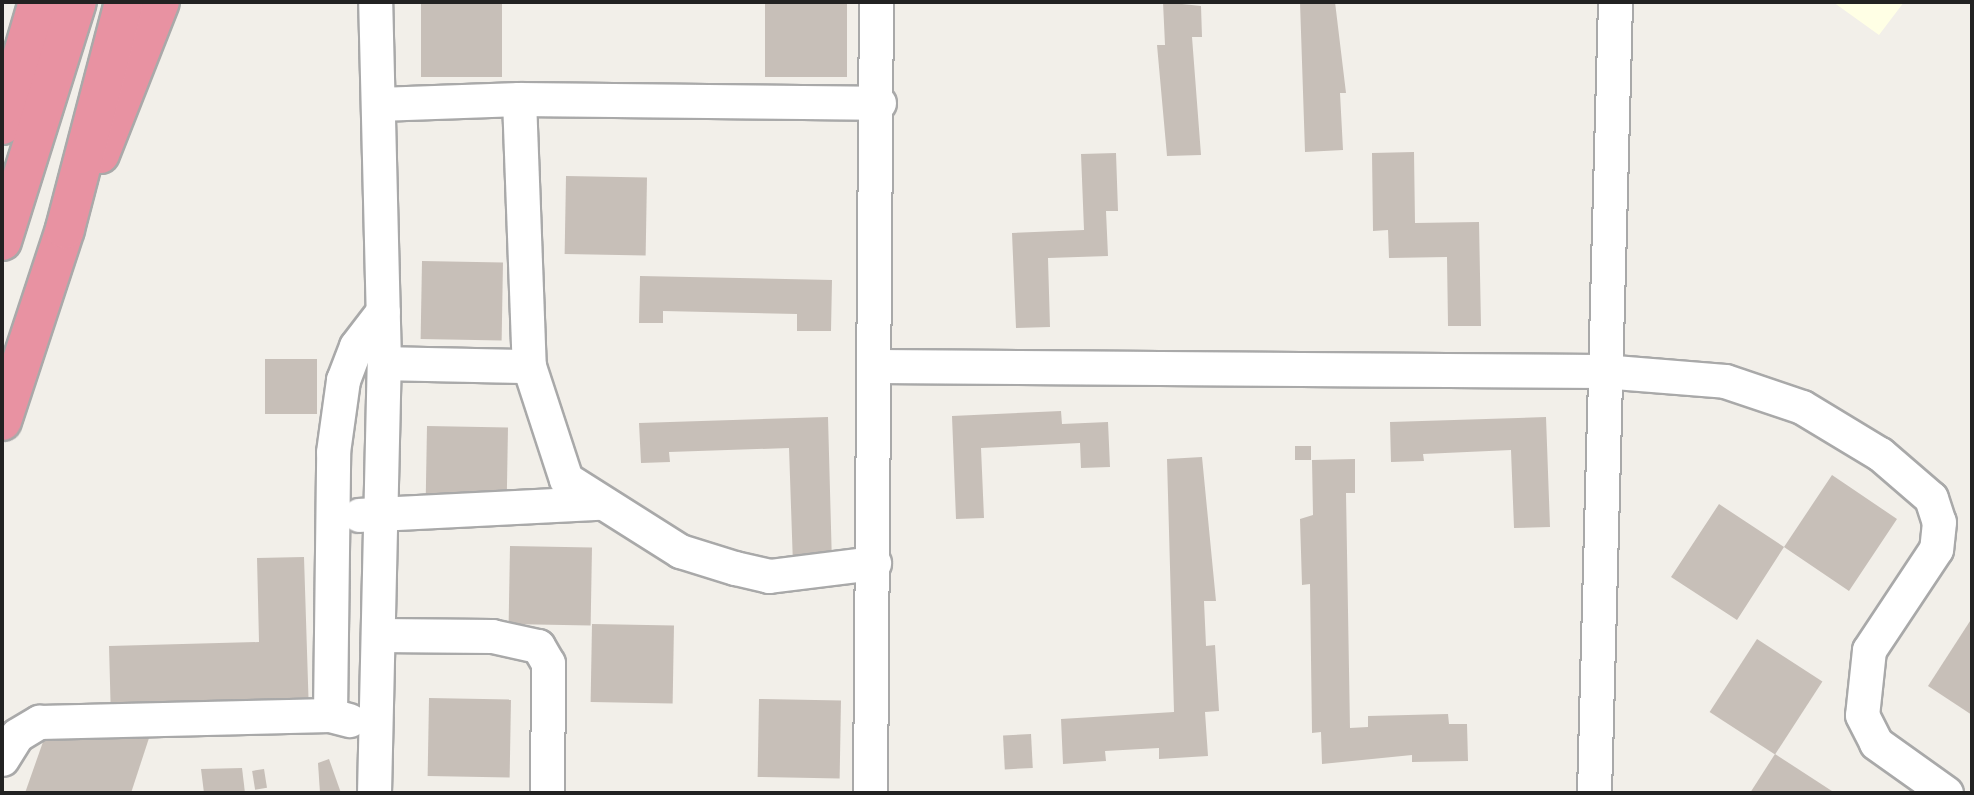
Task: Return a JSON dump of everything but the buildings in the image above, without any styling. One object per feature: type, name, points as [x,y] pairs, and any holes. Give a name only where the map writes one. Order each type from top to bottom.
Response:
[{"type":"highway","points":[[2,125],[38,2]]},
{"type":"highway","points":[[2,241],[77,2]]},
{"type":"highway","points":[[2,421],[65,229],[124,2]]},
{"type":"highway","points":[[65,229],[131,87],[159,2]]},
{"type":"street","points":[[374,793],[384,363],[375,2]]},
{"type":"street","points":[[870,793],[879,103],[876,2]]},
{"type":"street","points":[[1594,793],[1602,371],[1615,2]]},
{"type":"street","points":[[378,104],[519,99],[879,103]]},
{"type":"street","points":[[519,99],[528,366],[566,479],[598,503],[680,551],[769,576],[874,563]]},
{"type":"street","points":[[330,715],[333,452],[343,380],[356,346],[383,310]]},
{"type":"street","points":[[384,363],[528,366]]},
{"type":"street","points":[[877,366],[1602,371],[1725,381],[1802,407],[1880,454],[1931,498],[1939,522],[1936,549],[1869,650],[1862,715],[1876,743],[1946,793]]},
{"type":"street","points":[[334,515],[598,503]]},
{"type":"street","points":[[378,635],[492,636],[538,646],[548,663],[547,793]]},
{"type":"street","points":[[2,759],[18,735],[39,722],[330,715],[375,727]]},
{"type":"shaded area","points":[[1833,2],[1904,2],[1879,35]]}]
